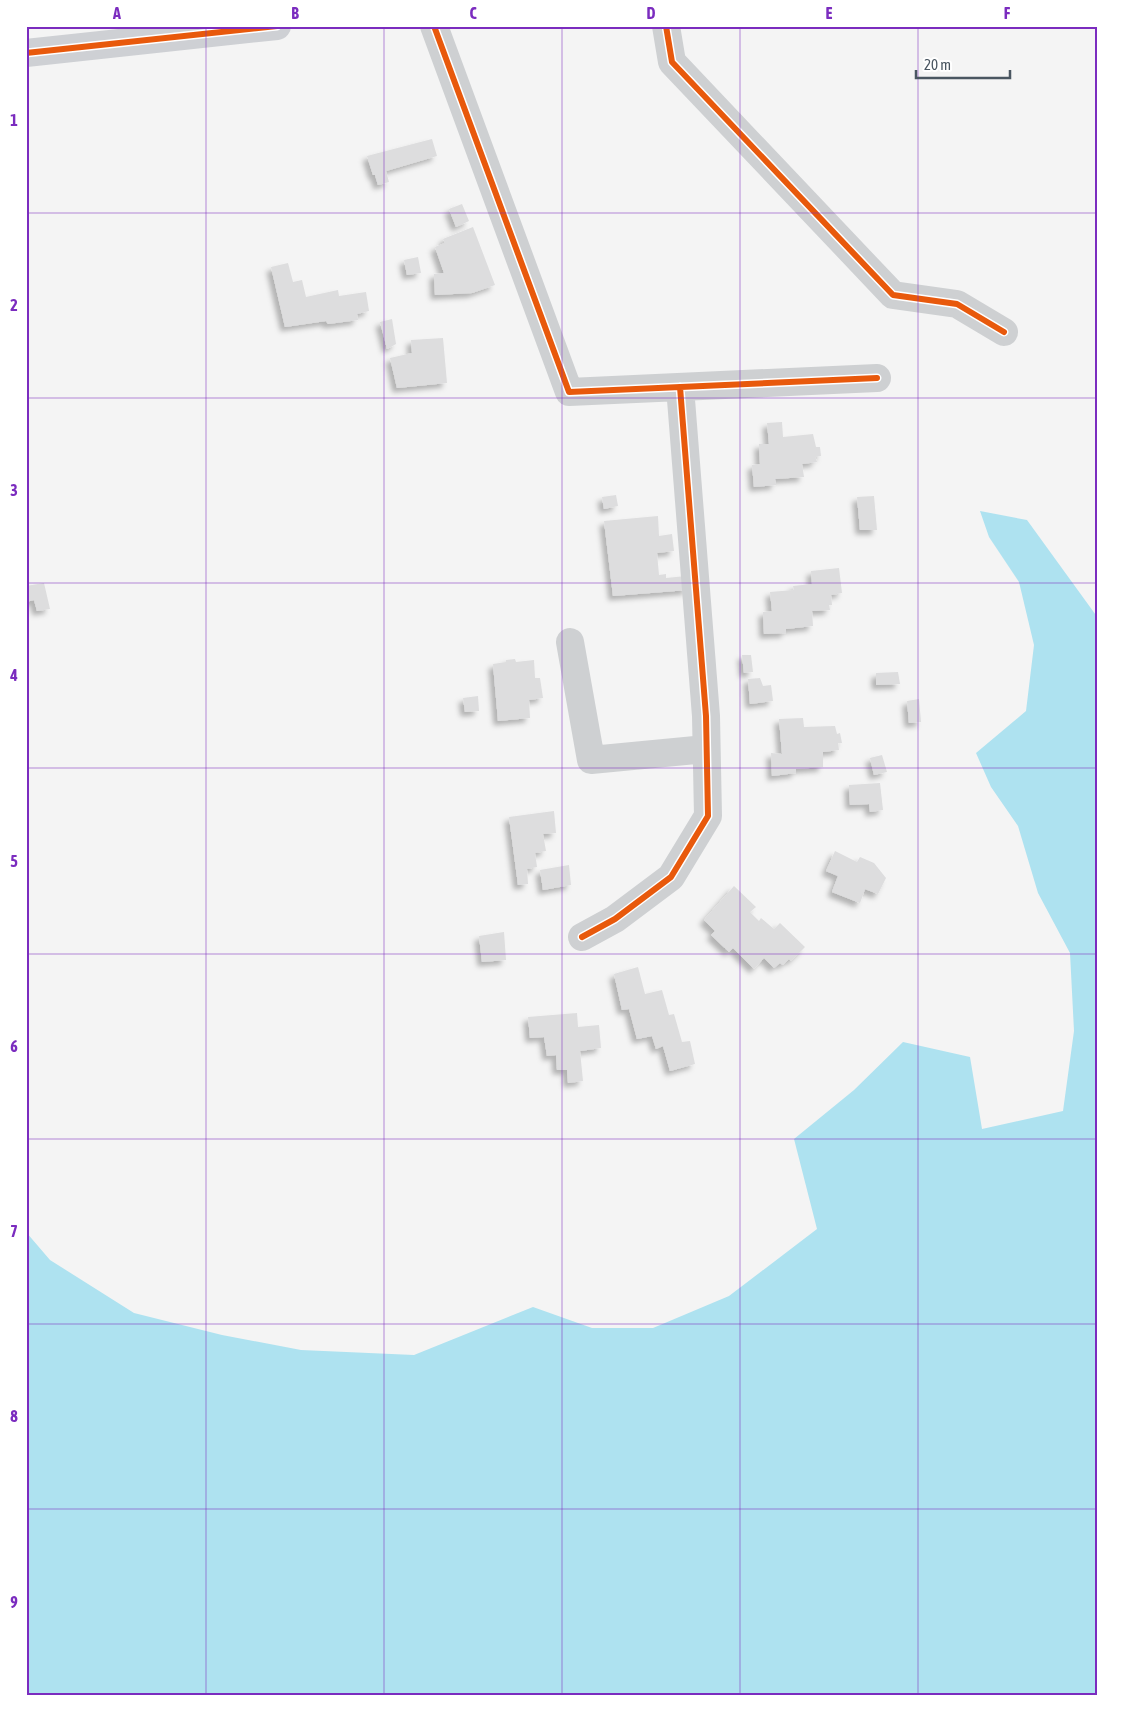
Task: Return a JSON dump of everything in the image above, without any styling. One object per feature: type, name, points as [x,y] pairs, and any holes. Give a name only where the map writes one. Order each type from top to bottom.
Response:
[{"type":"street","points":[[26,53],[277,26]]},
{"type":"street","points":[[434,26],[569,392],[877,378]]},
{"type":"street","points":[[666,26],[672,62],[893,295],[957,304],[1004,332]]},
{"type":"street","points":[[582,937],[615,919],[672,877],[708,816],[706,716],[680,387]]},
{"type":"street","points":[[570,642],[591,760],[706,749]]},
{"type":"water","points":[[980,511],[1027,520],[1098,618],[1098,1696],[26,1696],[26,1232],[50,1260],[134,1313],[222,1335],[301,1350],[414,1355],[533,1307],[592,1328],[653,1328],[729,1296],[817,1229],[794,1139],[854,1090],[903,1042],[970,1057],[982,1129],[1063,1111],[1074,1031],[1070,953],[1038,893],[1018,826],[991,787],[976,753],[1026,711],[1034,645],[1019,582],[989,537]]},
{"type":"building","points":[[432,139],[437,156],[386,171],[389,182],[378,185],[367,156]]},
{"type":"building","points":[[462,204],[469,221],[456,227],[449,209]]},
{"type":"building","points":[[473,227],[495,285],[472,293],[435,295],[434,274],[444,273],[435,247],[445,243],[443,239]]},
{"type":"building","points":[[418,257],[421,273],[407,275],[404,260]]},
{"type":"building","points":[[288,263],[293,282],[302,280],[306,297],[338,290],[339,296],[366,292],[369,311],[357,314],[358,320],[328,324],[326,321],[285,327],[271,267]]},
{"type":"building","points":[[392,319],[396,344],[387,349],[380,322]]},
{"type":"building","points":[[443,338],[447,383],[397,388],[390,358],[412,353],[411,340]]},
{"type":"building","points":[[782,422],[783,437],[813,434],[816,447],[820,447],[821,456],[815,457],[817,462],[802,464],[804,477],[775,479],[776,485],[754,487],[752,465],[760,464],[759,444],[769,444],[767,423]]},
{"type":"building","points":[[616,495],[618,506],[604,509],[602,497]]},
{"type":"building","points":[[874,496],[877,530],[860,530],[857,497]]},
{"type":"building","points":[[658,516],[659,536],[672,534],[674,551],[657,553],[659,575],[666,574],[666,578],[686,576],[688,590],[613,596],[604,521]]},
{"type":"building","points":[[839,568],[842,593],[831,595],[832,605],[829,605],[830,610],[812,611],[813,626],[786,629],[786,633],[764,634],[763,612],[772,611],[770,592],[794,590],[793,586],[812,584],[811,571]]},
{"type":"building","points":[[44,583],[50,609],[37,611],[34,600],[26,602],[26,586]]},
{"type":"building","points":[[742,655],[751,655],[753,672],[744,673]]},
{"type":"building","points":[[515,659],[516,662],[534,660],[535,678],[540,678],[543,698],[529,700],[530,718],[498,721],[493,664]]},
{"type":"building","points":[[898,672],[900,684],[876,685],[876,673]]},
{"type":"building","points":[[760,678],[763,686],[771,685],[773,701],[750,704],[748,679]]},
{"type":"building","points":[[478,696],[479,711],[465,712],[463,698]]},
{"type":"building","points":[[919,699],[921,722],[909,723],[907,701]]},
{"type":"building","points":[[803,718],[804,727],[835,726],[837,734],[840,733],[842,743],[838,743],[839,750],[823,752],[823,767],[796,769],[796,773],[772,776],[771,753],[782,754],[779,719]]},
{"type":"building","points":[[882,755],[887,772],[874,775],[870,758]]},
{"type":"building","points":[[880,783],[883,810],[870,812],[869,804],[850,805],[849,785]]},
{"type":"building","points":[[554,811],[556,833],[543,834],[546,851],[535,853],[537,867],[527,869],[528,884],[518,885],[509,817]]},
{"type":"building","points":[[835,851],[857,862],[860,857],[874,863],[886,878],[878,894],[865,889],[860,903],[832,892],[838,876],[826,871]]},
{"type":"building","points":[[569,865],[571,885],[543,890],[540,870]]},
{"type":"building","points":[[734,886],[756,907],[750,912],[759,921],[761,918],[774,929],[780,923],[805,947],[791,961],[789,959],[783,965],[780,963],[774,968],[764,958],[754,969],[733,948],[729,952],[711,935],[715,931],[704,920]]},
{"type":"building","points":[[504,932],[506,960],[482,962],[479,936]]},
{"type":"building","points":[[638,967],[645,994],[662,990],[669,1015],[674,1014],[682,1042],[690,1041],[695,1064],[670,1071],[663,1046],[656,1049],[652,1036],[637,1039],[629,1009],[622,1010],[614,974]]},
{"type":"building","points":[[577,1013],[578,1027],[599,1025],[601,1048],[580,1051],[583,1081],[568,1083],[567,1070],[557,1070],[556,1055],[547,1056],[544,1037],[530,1038],[528,1017]]},
{"type":"cycle path","points":[[26,53],[277,26]]},
{"type":"cycle path","points":[[434,26],[569,392],[877,378]]},
{"type":"cycle path","points":[[666,26],[672,62],[893,295],[957,304],[1004,332]]},
{"type":"cycle path","points":[[582,937],[615,919],[671,877],[708,816],[706,716],[680,387]]}]
